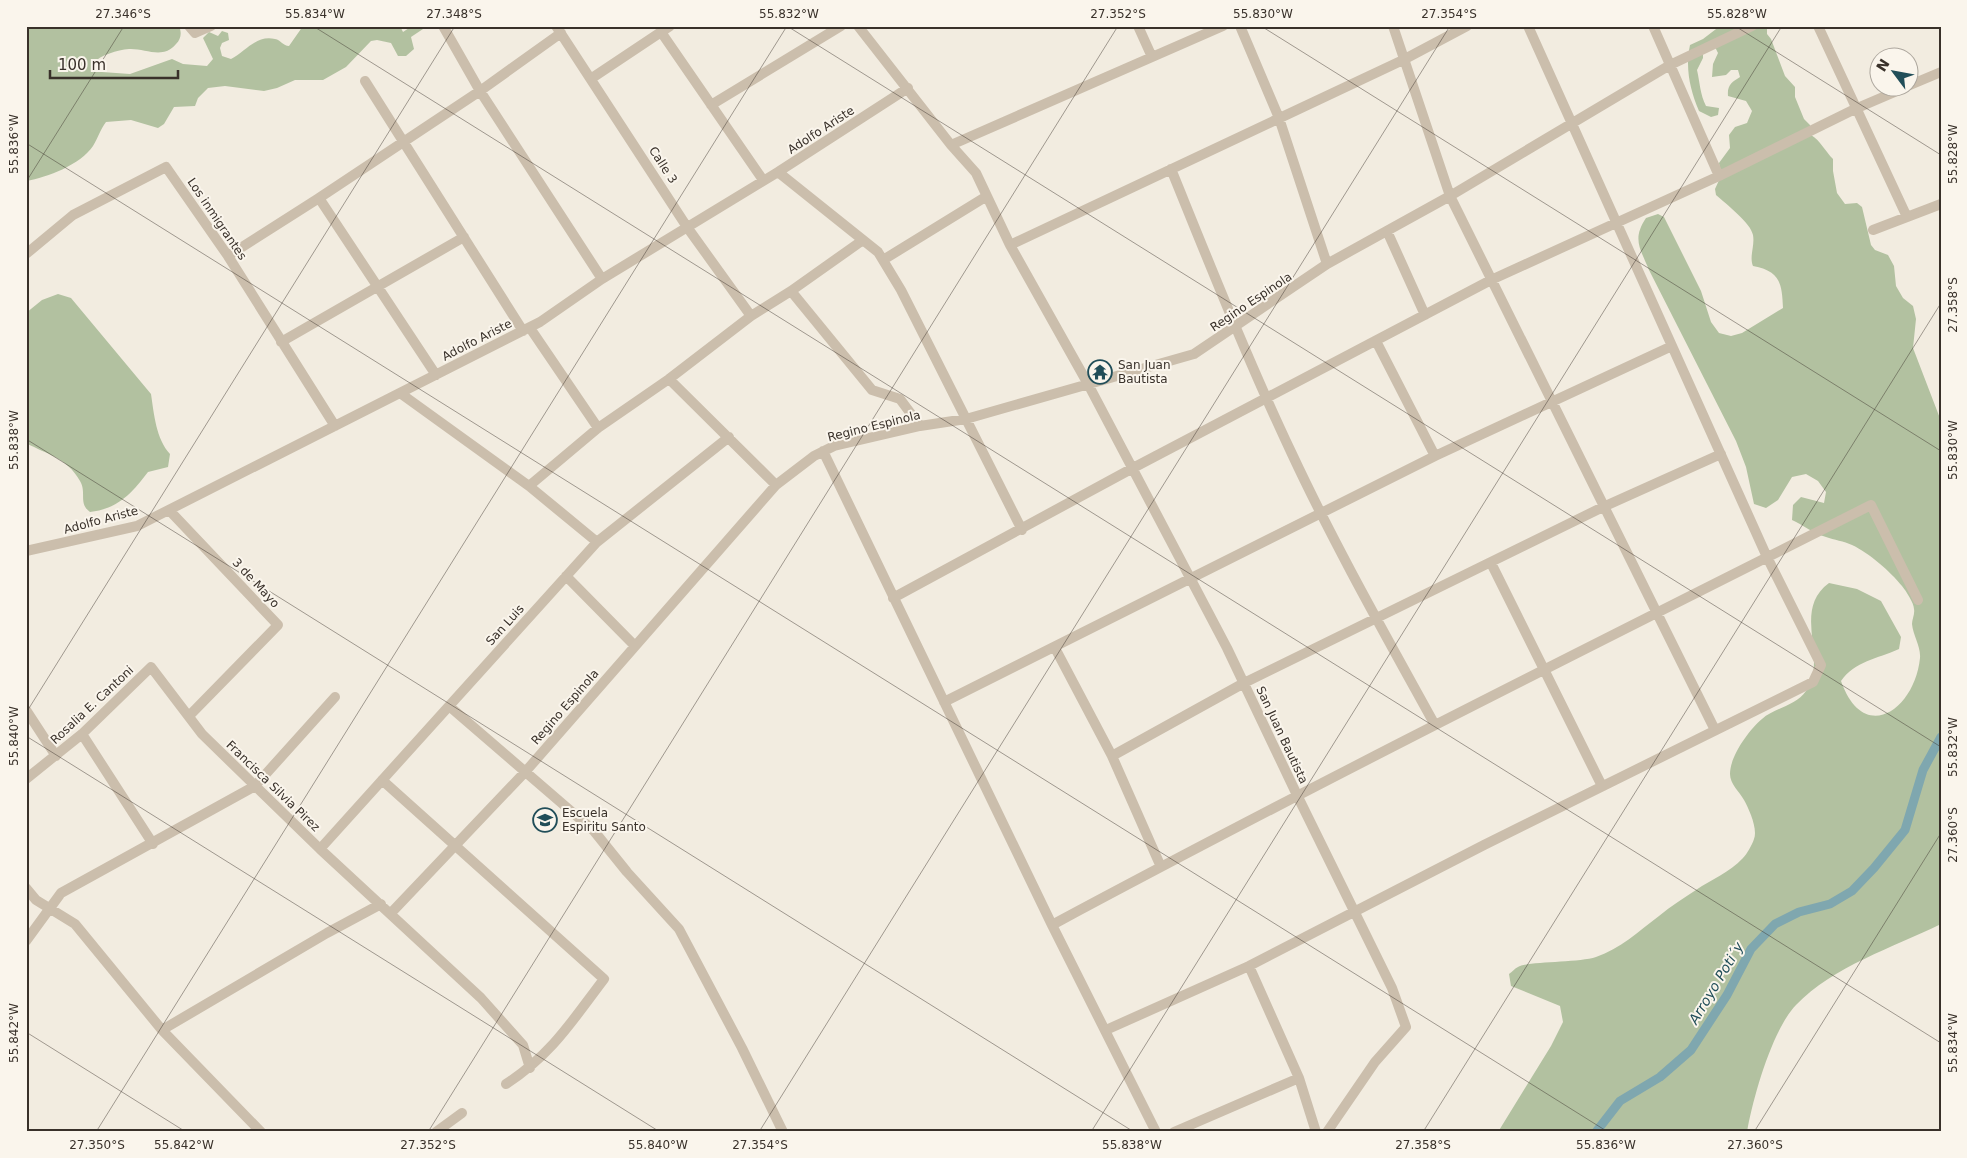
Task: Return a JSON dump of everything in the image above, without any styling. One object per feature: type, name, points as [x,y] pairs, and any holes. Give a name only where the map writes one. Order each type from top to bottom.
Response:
[{"type":"street","points":[[188,26],[195,33],[211,26]]},
{"type":"street","points":[[443,26],[480,91],[602,279]]},
{"type":"street","points":[[711,105],[841,26]]},
{"type":"street","name":"San Juan Bautista","points":[[858,26],[951,145],[976,173],[1010,245],[1088,384],[1191,578],[1392,988],[1406,1027],[1375,1062],[1327,1132]]},
{"type":"street","points":[[1138,26],[1152,57]]},
{"type":"street","points":[[951,145],[1223,26]]},
{"type":"street","points":[[1240,26],[1279,118],[1328,264]]},
{"type":"street","points":[[1393,26],[1450,196],[1655,612],[1716,730]]},
{"type":"street","points":[[1010,245],[1403,60],[1468,26]]},
{"type":"street","points":[[1106,1030],[1249,966],[1602,786],[1813,682],[1821,665],[1767,558],[1528,26]]},
{"type":"street","points":[[1653,26],[1719,176]]},
{"type":"street","name":"Regino Espinola","points":[[390,913],[526,771],[776,485],[797,467],[834,446],[920,426],[966,419],[1194,354],[1236,328],[1328,264],[1450,196],[1670,66],[1752,26]]},
{"type":"street","points":[[1818,26],[1855,109],[1907,217]]},
{"type":"street","points":[[592,78],[666,29],[711,105],[763,180]]},
{"type":"street","points":[[228,256],[480,91],[559,30]]},
{"type":"street","name":"Calle 3","points":[[559,30],[592,78],[687,227],[752,316]]},
{"type":"street","points":[[1920,81],[1941,72]]},
{"type":"street","points":[[365,81],[464,237],[526,329],[598,428]]},
{"type":"street","name":"Adolfo Ariste","points":[[26,551],[137,526],[526,329],[602,279],[778,172],[908,88]]},
{"type":"street","points":[[893,598],[1022,530],[1132,468],[1267,399],[1491,280],[1616,221],[1719,176],[1881,98]]},
{"type":"street","name":"Los inmigrantes","points":[[26,254],[73,215],[166,167],[228,256],[335,426]]},
{"type":"street","points":[[1171,169],[1267,399],[1376,619],[1435,724]]},
{"type":"street","points":[[778,172],[878,252],[901,290],[1022,530]]},
{"type":"street","points":[[883,260],[987,196]]},
{"type":"street","points":[[319,198],[436,375]]},
{"type":"street","points":[[1873,230],[1941,204]]},
{"type":"street","points":[[1387,231],[1425,315]]},
{"type":"street","points":[[281,342],[464,237]]},
{"type":"street","points":[[529,486],[598,428],[669,380],[752,316],[791,292],[863,240]]},
{"type":"street","points":[[791,292],[872,390],[900,399],[920,426]]},
{"type":"street","points":[[1376,341],[1435,456]]},
{"type":"street","points":[[944,702],[1435,456],[1672,346]]},
{"type":"street","points":[[669,380],[776,485]]},
{"type":"street","points":[[400,393],[529,486],[597,542]]},
{"type":"street","name":"San Luis","points":[[320,849],[597,542],[729,437]]},
{"type":"street","points":[[823,451],[1052,925],[1156,1132]]},
{"type":"street","points":[[1112,756],[1244,683],[1603,507],[1721,454]]},
{"type":"street","points":[[1052,925],[1161,866],[1435,724],[1871,505],[1918,600]]},
{"type":"street","name":"3 de Mayo","points":[[169,510],[278,625],[189,716]]},
{"type":"street","points":[[1491,563],[1602,786]]},
{"type":"street","points":[[566,576],[635,646]]},
{"type":"street","points":[[1055,648],[1112,756],[1161,866]]},
{"type":"street","name":"Francisca Silvia Pirez","points":[[151,667],[202,734],[320,849],[481,998],[523,1046],[530,1068]]},
{"type":"street","name":"Rosalia E. Cantoni","points":[[26,780],[82,734],[151,667]]},
{"type":"street","points":[[26,941],[61,893],[153,844],[255,786],[335,696]]},
{"type":"street","points":[[449,706],[594,831],[627,872],[679,929],[742,1048],[783,1132]]},
{"type":"street","points":[[26,710],[56,756]]},
{"type":"street","points":[[82,734],[153,844]]},
{"type":"street","points":[[382,780],[604,979],[550,1050],[530,1068],[506,1084]]},
{"type":"street","points":[[26,888],[36,900],[75,924],[162,1030],[261,1132]]},
{"type":"street","points":[[162,1030],[328,932],[381,904]]},
{"type":"street","points":[[1249,966],[1299,1078],[1316,1132]]},
{"type":"street","points":[[1174,1132],[1299,1078]]},
{"type":"street","points":[[436,1132],[462,1113]]},
{"type":"green space","points":[[26,26],[179,26],[180,38],[171,49],[154,52],[129,49],[105,55],[93,63],[102,72],[130,74],[172,59],[183,64],[207,66],[213,59],[203,38],[209,32],[218,36],[222,31],[228,33],[229,40],[222,43],[220,48],[222,56],[231,59],[262,39],[275,39],[289,46],[303,26],[400,26],[403,32],[412,26],[422,26],[423,29],[411,37],[414,49],[406,56],[398,56],[391,43],[377,40],[371,41],[346,67],[323,80],[295,80],[277,88],[264,91],[225,86],[208,88],[198,98],[195,106],[174,107],[164,124],[158,128],[131,120],[106,122],[93,146],[80,159],[44,177],[26,181]]},
{"type":"green space","points":[[1720,26],[1767,26],[1767,34],[1771,39],[1785,76],[1795,87],[1795,97],[1804,119],[1810,125],[1811,135],[1833,159],[1837,193],[1845,204],[1857,203],[1862,207],[1871,245],[1875,250],[1888,255],[1894,266],[1896,286],[1903,298],[1913,306],[1916,319],[1913,348],[1941,421],[1941,924],[1864,959],[1828,979],[1796,1005],[1787,1016],[1779,1031],[1765,1065],[1747,1132],[1498,1132],[1551,1046],[1563,1022],[1560,1006],[1511,986],[1509,974],[1523,965],[1588,959],[1605,954],[1629,939],[1678,902],[1732,868],[1745,856],[1753,841],[1755,830],[1746,804],[1731,781],[1730,774],[1733,759],[1746,736],[1757,724],[1767,715],[1797,700],[1806,691],[1812,678],[1814,664],[1811,621],[1813,607],[1818,594],[1829,583],[1857,589],[1881,601],[1901,637],[1899,649],[1867,661],[1853,669],[1841,681],[1851,701],[1862,712],[1875,716],[1887,713],[1899,705],[1909,692],[1916,676],[1920,654],[1912,624],[1914,606],[1902,586],[1892,574],[1859,548],[1846,542],[1817,534],[1792,520],[1793,505],[1801,497],[1824,503],[1826,492],[1818,481],[1806,474],[1792,477],[1778,500],[1766,508],[1754,504],[1746,467],[1736,441],[1640,249],[1639,232],[1646,218],[1658,214],[1664,217],[1701,291],[1711,322],[1719,333],[1731,336],[1742,333],[1783,308],[1782,292],[1778,280],[1769,271],[1753,266],[1753,235],[1751,230],[1716,195],[1715,189],[1721,176],[1719,163],[1730,148],[1729,135],[1735,127],[1747,123],[1752,111],[1746,101],[1728,96],[1728,89],[1731,84],[1740,77],[1738,70],[1731,70],[1726,75],[1712,77],[1713,64],[1718,53],[1715,47],[1703,51],[1703,58],[1697,70],[1702,97],[1706,106],[1719,108],[1718,115],[1711,117],[1699,111],[1693,95],[1688,70],[1690,45],[1703,39]]},
{"type":"green space","points":[[58,294],[71,298],[151,394],[159,434],[170,454],[168,467],[148,472],[124,499],[109,507],[90,512],[84,505],[82,485],[75,473],[63,462],[26,443],[26,313],[42,300]]},
{"type":"waterway","name":"Arroyo Poti´y","points":[[1596,1132],[1620,1101],[1660,1077],[1691,1050],[1727,995],[1751,949],[1775,924],[1799,912],[1830,904],[1852,891],[1874,868],[1905,830],[1923,770],[1941,737]]},
{"type":"place","name":"San Juan Bautista","points":[[1100,372]]},
{"type":"place","name":"Escuela Espiritu Santo","points":[[545,820]]}]
